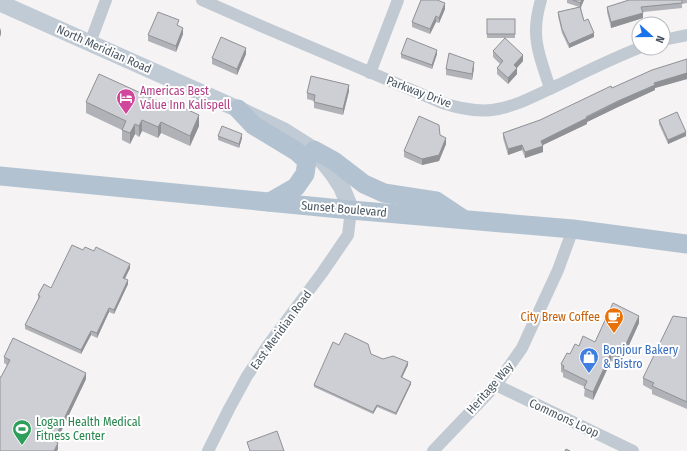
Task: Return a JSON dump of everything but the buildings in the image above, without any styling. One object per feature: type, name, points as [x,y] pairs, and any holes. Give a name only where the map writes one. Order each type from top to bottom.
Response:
[{"type":"main road","name":"North Meridian Road","points":[[0,3],[238,109],[284,132],[314,150],[342,188],[351,210]]},
{"type":"main road","points":[[238,109],[254,125],[296,151],[307,162],[305,174],[296,187],[270,202]]},
{"type":"main road","points":[[314,150],[334,161],[364,184],[384,193],[436,201],[464,220]]},
{"type":"main road","name":"Sunset Boulevard","points":[[0,176],[351,210],[573,229],[687,244]]},
{"type":"street","points":[[90,43],[106,0]]},
{"type":"street","name":"Parkway Drive","points":[[202,0],[440,102],[479,110],[492,110],[510,106],[631,51]]},
{"type":"street","points":[[370,73],[398,0]]},
{"type":"street","points":[[541,0],[538,10],[536,31],[537,42],[550,89]]},
{"type":"street","points":[[671,38],[687,35]]},
{"type":"street","name":"East Meridian Road","points":[[208,451],[229,409],[268,345],[322,273],[348,235],[351,210]]},
{"type":"street","name":"Heritage Way","points":[[433,451],[496,385],[522,348],[558,270],[573,229]]},
{"type":"street","name":"Commons Loop","points":[[496,385],[633,451]]},
{"type":"place","name":"Americas Best Value Inn Kalispell","points":[[126,115]]},
{"type":"place","name":"City Brew Coffee","points":[[614,334]]},
{"type":"place","name":"Bonjour Bakery & Bistro","points":[[589,374]]},
{"type":"place","name":"Logan Health Medical Fitness Center","points":[[22,446]]}]
